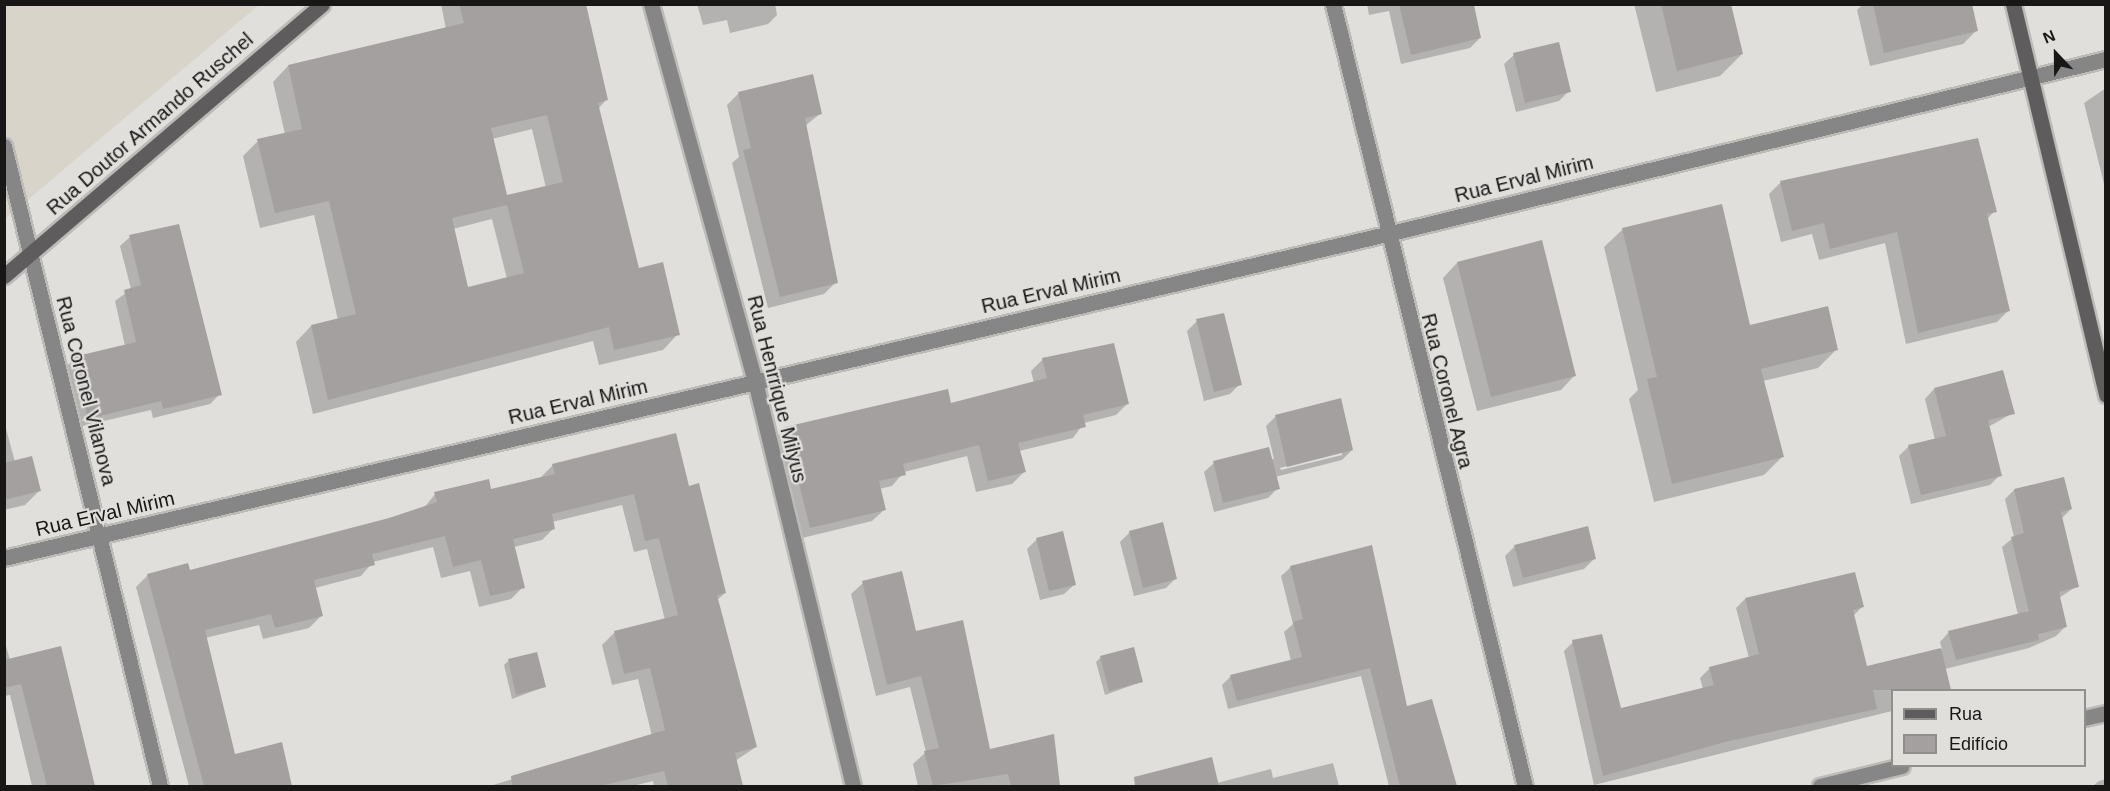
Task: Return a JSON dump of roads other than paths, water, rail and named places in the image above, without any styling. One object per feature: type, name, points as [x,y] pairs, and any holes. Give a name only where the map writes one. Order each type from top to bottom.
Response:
[{"type":"main road","name":"Rua Doutor Armando Ruschel","points":[[4,276],[322,4]]},
{"type":"main road","points":[[2013,4],[2106,395]]},
{"type":"street","name":"Rua Henrrique Milyus","points":[[651,4],[755,381],[853,786]]},
{"type":"street","name":"Rua Coronel Agra","points":[[1333,4],[1387,234],[1525,786]]},
{"type":"street","name":"Rua Erval Mirim","points":[[4,558],[1387,234],[2106,59]]},
{"type":"street","name":"Rua Coronel Vilanova","points":[[4,146],[160,786]]},
{"type":"street","points":[[2086,718],[2106,713]]},
{"type":"street","points":[[1820,786],[1894,767]]}]
